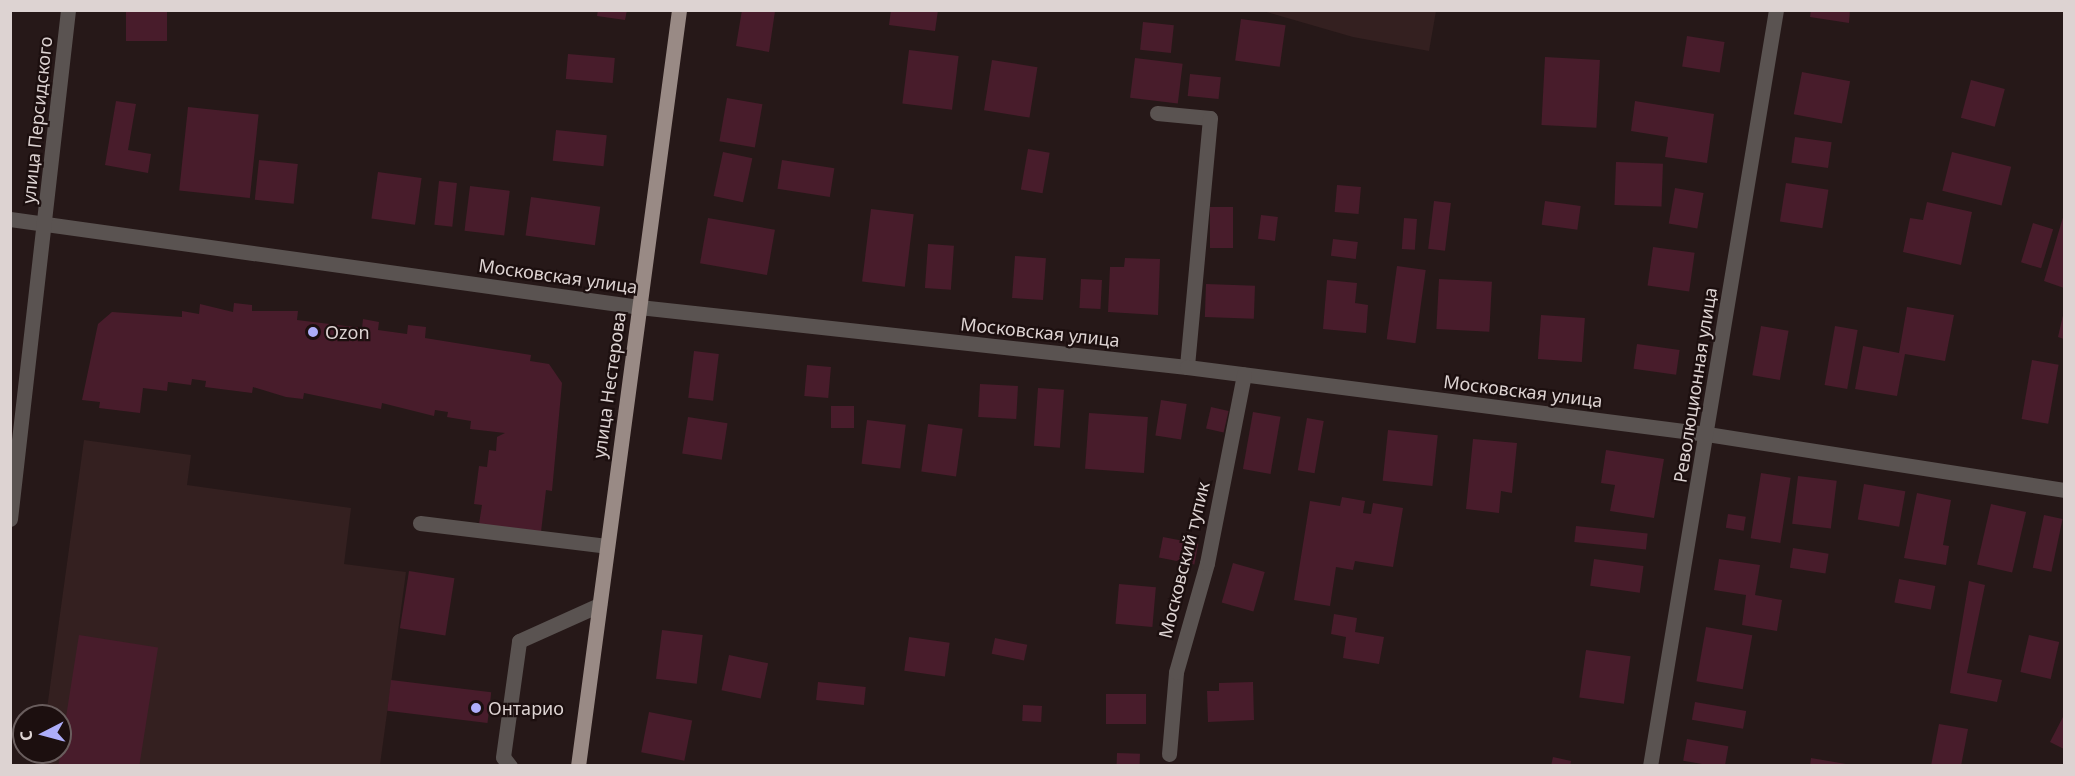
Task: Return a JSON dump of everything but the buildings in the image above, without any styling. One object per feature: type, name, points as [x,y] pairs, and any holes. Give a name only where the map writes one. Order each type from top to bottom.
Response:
[{"type":"main road","name":"улица Нестерова","points":[[578,765],[679,10]]},
{"type":"street","name":"улица Персидского","points":[[10,519],[68,10]]},
{"type":"street","name":"Революционная улица","points":[[1650,765],[1776,10]]},
{"type":"street","points":[[1156,113],[1210,118],[1187,367]]},
{"type":"street","name":"Московская улица","points":[[10,219],[639,307],[1187,367],[1707,434],[2064,490]]},
{"type":"street","name":"Московский тупик","points":[[1169,754],[1176,672],[1207,563],[1244,375]]},
{"type":"street","points":[[420,523],[607,546]]},
{"type":"street","points":[[510,765],[503,757],[519,641],[599,605]]},
{"type":"shaded area","points":[[1263,11],[1436,11],[1429,51],[1353,37]]},
{"type":"shaded area","points":[[84,440],[191,455],[187,485],[351,508],[344,564],[406,572],[380,765],[40,766],[40,764],[72,764],[72,704],[48,704]]},
{"type":"place","name":"Ozon","points":[[313,332]]},
{"type":"place","name":"Онтарио","points":[[476,708]]}]
